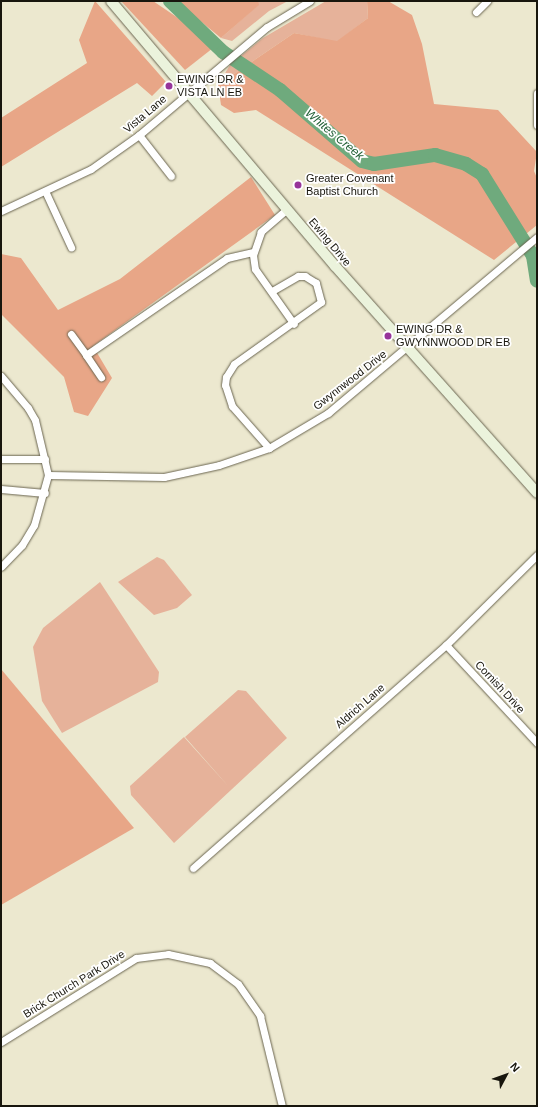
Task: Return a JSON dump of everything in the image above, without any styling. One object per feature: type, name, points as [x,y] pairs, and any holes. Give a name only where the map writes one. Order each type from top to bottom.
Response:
[{"type":"street","name":"Ewing Drive","points":[[111,1],[407,349],[537,492]]},
{"type":"street","name":"Vista Lane","points":[[1,211],[46,193],[91,169],[139,135],[222,62],[310,1]]},
{"type":"street","points":[[476,12],[487,1]]},
{"type":"street","points":[[537,93],[537,125]]},
{"type":"street","points":[[139,135],[171,176]]},
{"type":"street","points":[[46,193],[71,247]]},
{"type":"street","points":[[287,209],[261,232],[253,252],[255,269],[294,324]]},
{"type":"street","name":"Gwynnwood Drive","points":[[48,475],[164,477],[219,465],[269,448],[328,413],[407,349],[537,237]]},
{"type":"street","points":[[86,356],[227,258],[253,252]]},
{"type":"street","points":[[269,448],[232,406],[225,385],[226,377],[234,364],[294,324],[321,302],[316,283],[305,276],[298,276],[272,291]]},
{"type":"street","points":[[71,334],[101,377]]},
{"type":"street","points":[[1,376],[28,408],[35,420],[48,475],[45,493],[34,526],[22,545],[1,567]]},
{"type":"street","points":[[1,459],[45,459]]},
{"type":"street","points":[[1,489],[45,493]]},
{"type":"street","name":"Aldrich Lane","points":[[193,868],[446,645],[537,555]]},
{"type":"street","name":"Cornish Drive","points":[[446,645],[537,743]]},
{"type":"street","name":"Brick Church Park Drive","points":[[1,1042],[136,958],[168,954],[210,963],[238,984],[260,1016],[282,1106]]},
{"type":"shaded area","points":[[95,1],[166,82],[152,96],[137,83],[1,167],[1,118],[87,63],[79,40]]},
{"type":"shaded area","points":[[121,1],[153,1],[184,22],[213,48],[185,70]]},
{"type":"shaded area","points":[[176,1],[258,1],[259,5],[221,38]]},
{"type":"shaded area","points":[[258,1],[288,1],[269,11],[232,41],[221,38],[258,5]]},
{"type":"shaded area","points":[[326,1],[367,1],[368,18],[337,42],[294,33],[218,85],[230,65],[263,38]]},
{"type":"shaded area","points":[[367,1],[388,1],[412,15],[422,44],[434,104],[498,110],[537,152],[534,171],[537,178],[537,225],[494,260],[256,110],[234,113],[221,105],[218,85],[294,33],[337,41],[368,18]]},
{"type":"shaded area","points":[[251,177],[275,215],[93,346],[112,378],[88,416],[74,412],[64,377],[1,314],[1,254],[21,258],[58,310],[120,279]]},
{"type":"shaded area","points":[[157,557],[164,560],[192,595],[177,608],[154,615],[118,582]]},
{"type":"shaded area","points":[[100,582],[159,672],[158,682],[62,733],[42,701],[33,647],[43,628]]},
{"type":"shaded area","points":[[1,669],[134,828],[1,905]]},
{"type":"shaded area","points":[[238,690],[246,691],[287,738],[174,843],[131,795],[130,786],[184,737],[229,787],[185,737]]},
{"type":"waterway","name":"Whites Creek","points":[[170,1],[223,52],[280,90],[362,161],[374,164],[435,155],[466,164],[482,174],[533,256],[537,281]]},
{"type":"place","name":"EWING DR & VISTA LN EB","points":[[169,86]]},
{"type":"place","name":"Greater Covenant Baptist Church","points":[[298,185]]},
{"type":"place","name":"EWING DR & GWYNNWOOD DR EB","points":[[388,336]]}]
